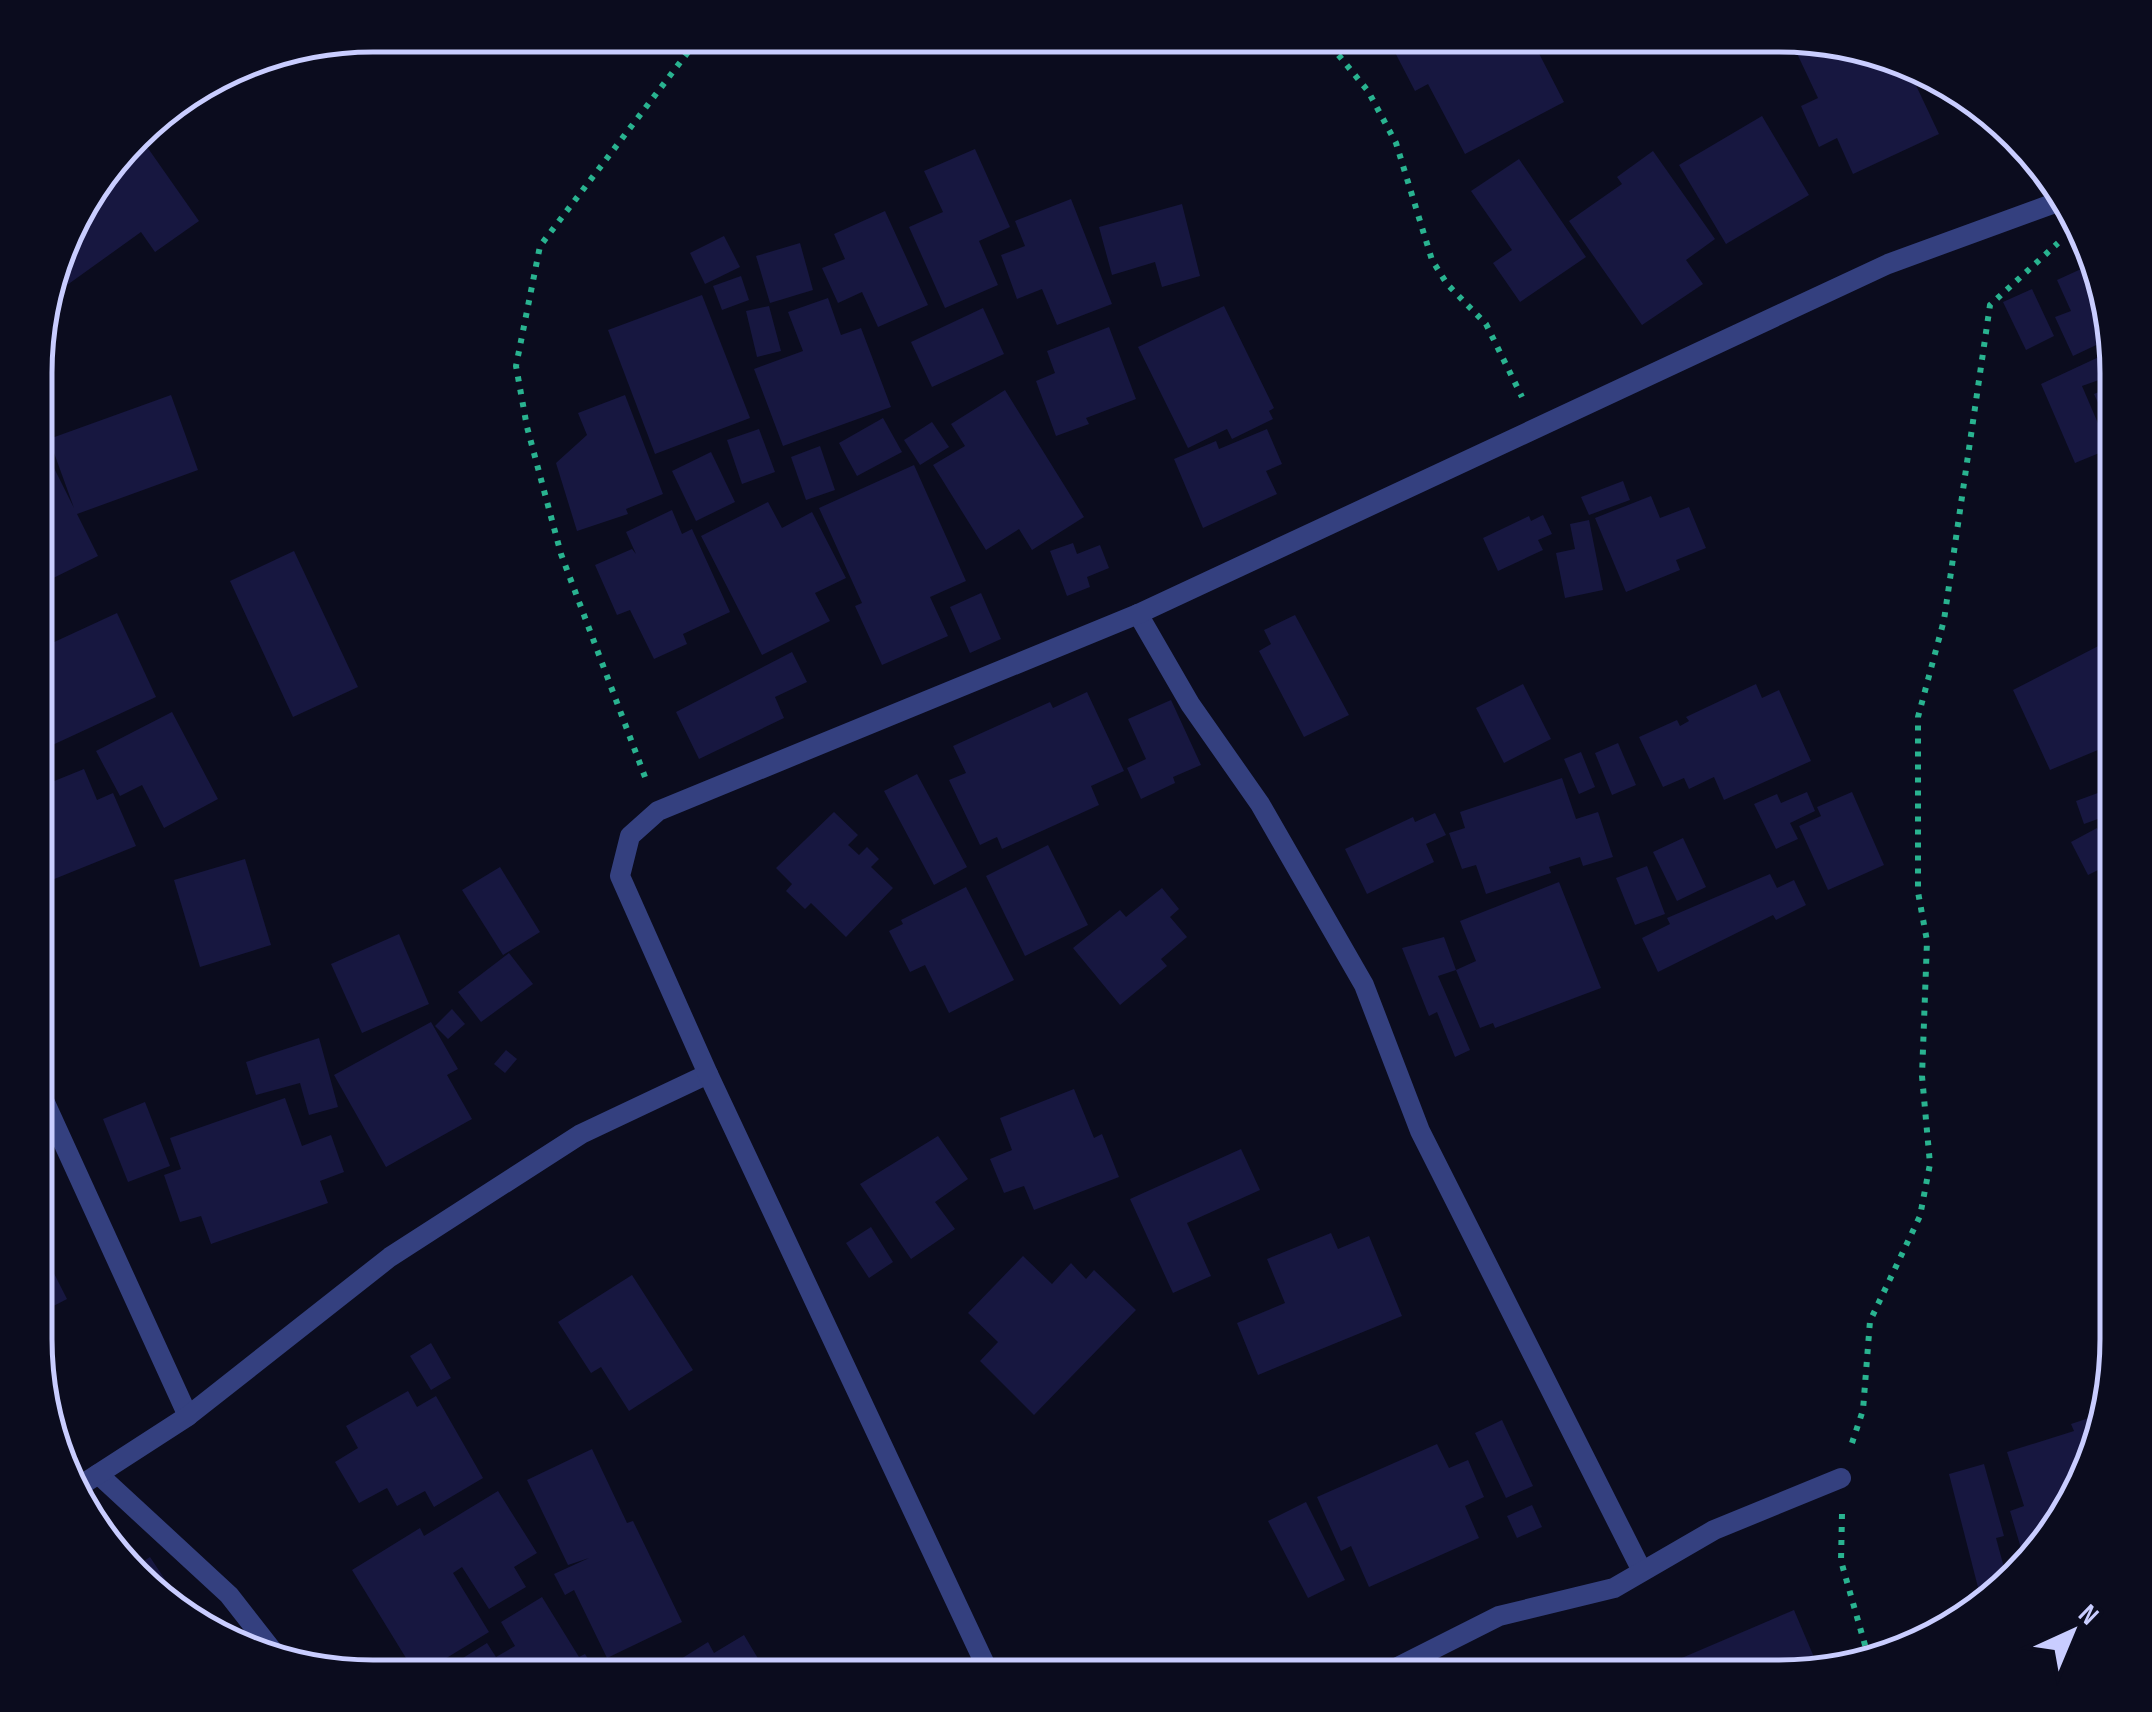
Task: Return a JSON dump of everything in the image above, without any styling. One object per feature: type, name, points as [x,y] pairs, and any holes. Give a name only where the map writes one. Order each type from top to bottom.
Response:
[{"type":"street","points":[[983,1659],[708,1074],[620,876],[630,836],[658,811],[1138,614],[1888,264],[2050,205]]},
{"type":"street","points":[[1138,614],[1190,704],[1260,804],[1364,985],[1420,1131],[1642,1571]]},
{"type":"street","points":[[87,1481],[188,1416],[390,1257],[582,1134],[708,1074]]},
{"type":"street","points":[[53,1119],[188,1416]]},
{"type":"street","points":[[98,1474],[228,1595],[264,1640]]},
{"type":"street","points":[[1412,1660],[1499,1616],[1614,1588],[1714,1530],[1841,1478]]},
{"type":"path","points":[[658,811],[561,554],[527,427],[516,366],[540,246],[688,53]]},
{"type":"path","points":[[1336,53],[1368,92],[1396,143],[1432,260],[1448,284],[1486,324],[1537,428]]},
{"type":"path","points":[[1865,1646],[1840,1561],[1841,1478],[1862,1410],[1870,1321],[1920,1216],[1930,1164],[1922,1076],[1926,941],[1918,892],[1918,717],[1947,601],[1990,304],[2067,234]]},
{"type":"building","points":[[1395,53],[1539,53],[1564,102],[1465,154],[1428,84],[1415,91]]},
{"type":"building","points":[[1797,53],[1841,59],[1915,84],[1939,134],[1853,174],[1837,138],[1819,147],[1801,106],[1818,98]]},
{"type":"building","points":[[1762,116],[1809,195],[1726,244],[1679,165]]},
{"type":"building","points":[[147,147],[199,221],[155,252],[141,232],[66,286],[77,251],[96,213]]},
{"type":"building","points":[[975,149],[1010,227],[979,241],[998,285],[945,308],[909,227],[943,212],[924,171]]},
{"type":"building","points":[[1653,151],[1715,239],[1686,260],[1703,284],[1642,325],[1569,221],[1622,184],[1617,177]]},
{"type":"building","points":[[1519,159],[1586,257],[1520,302],[1493,263],[1512,250],[1471,191]]},
{"type":"building","points":[[1071,199],[1112,304],[1057,325],[1042,289],[1017,299],[1001,255],[1025,246],[1015,221]]},
{"type":"building","points":[[1182,204],[1200,276],[1162,287],[1155,262],[1112,275],[1099,227]]},
{"type":"building","points":[[885,211],[928,305],[878,327],[862,292],[838,303],[822,268],[845,259],[834,234]]},
{"type":"building","points":[[724,236],[740,267],[705,284],[690,253]]},
{"type":"building","points":[[800,243],[813,290],[770,303],[756,256]]},
{"type":"building","points":[[2081,269],[2093,311],[2098,344],[2073,356],[2055,317],[2071,311],[2057,280]]},
{"type":"building","points":[[741,276],[749,300],[722,310],[713,286]]},
{"type":"building","points":[[2032,289],[2054,336],[2026,350],[2003,302]]},
{"type":"building","points":[[702,295],[750,418],[655,454],[608,330]]},
{"type":"building","points":[[828,298],[841,335],[861,328],[891,407],[783,446],[754,369],[803,351],[788,312]]},
{"type":"building","points":[[769,306],[781,351],[757,357],[746,311]]},
{"type":"building","points":[[1224,306],[1274,408],[1269,411],[1273,419],[1232,439],[1227,429],[1188,448],[1138,347]]},
{"type":"building","points":[[983,308],[1004,354],[932,387],[911,342]]},
{"type":"building","points":[[1109,327],[1136,399],[1086,418],[1089,424],[1056,436],[1036,381],[1055,373],[1047,351]]},
{"type":"building","points":[[2099,357],[2100,380],[2082,386],[2100,428],[2100,453],[2075,463],[2041,384]]},
{"type":"building","points":[[1005,390],[1084,517],[1032,550],[1019,529],[986,550],[933,465],[965,446],[951,424]]},
{"type":"building","points":[[171,395],[198,470],[77,514],[98,556],[52,579],[52,464],[74,508],[52,438]]},
{"type":"building","points":[[625,395],[663,494],[626,509],[628,514],[577,531],[556,463],[587,435],[578,413]]},
{"type":"building","points":[[883,418],[902,452],[857,476],[839,443]]},
{"type":"building","points":[[932,422],[949,447],[920,465],[904,440]]},
{"type":"building","points":[[759,429],[775,472],[742,484],[727,440]]},
{"type":"building","points":[[1267,429],[1282,464],[1266,471],[1277,494],[1203,528],[1174,459],[1216,441],[1219,449]]},
{"type":"building","points":[[820,446],[835,490],[806,500],[791,457]]},
{"type":"building","points":[[711,452],[735,502],[696,521],[672,471]]},
{"type":"building","points":[[914,465],[966,581],[930,597],[948,636],[882,665],[855,606],[862,603],[819,508]]},
{"type":"building","points":[[1623,481],[1630,500],[1589,515],[1581,497]]},
{"type":"building","points":[[1651,496],[1660,518],[1689,507],[1706,548],[1676,560],[1680,570],[1626,592],[1595,518]]},
{"type":"building","points":[[768,502],[782,528],[812,512],[846,578],[815,593],[830,621],[762,655],[701,536]]},
{"type":"building","points":[[672,510],[682,534],[692,529],[730,612],[683,634],[687,644],[654,659],[630,610],[617,615],[595,565],[632,549],[636,554],[626,532]]},
{"type":"building","points":[[1543,515],[1552,534],[1538,540],[1543,550],[1498,571],[1483,538],[1529,516],[1531,521]]},
{"type":"building","points":[[1589,520],[1603,590],[1565,598],[1556,553],[1575,549],[1570,524]]},
{"type":"building","points":[[1073,543],[1077,554],[1100,545],[1109,568],[1087,577],[1090,587],[1067,596],[1050,551]]},
{"type":"building","points":[[294,551],[358,687],[293,717],[230,581]]},
{"type":"building","points":[[981,593],[1001,639],[970,653],[950,607]]},
{"type":"building","points":[[117,613],[156,697],[52,745],[52,643]]},
{"type":"building","points":[[1295,615],[1349,715],[1304,737],[1259,651],[1271,644],[1264,630]]},
{"type":"building","points":[[2100,645],[2100,749],[2050,770],[2013,690]]},
{"type":"building","points":[[792,652],[807,682],[775,697],[784,718],[699,759],[676,712]]},
{"type":"building","points":[[1523,684],[1551,739],[1504,763],[1476,708]]},
{"type":"building","points":[[1756,684],[1762,698],[1779,690],[1811,761],[1724,800],[1714,777],[1689,789],[1684,778],[1663,787],[1639,737],[1677,720],[1680,726],[1689,721],[1686,717]]},
{"type":"building","points":[[1087,692],[1124,771],[1091,786],[1099,805],[1002,849],[997,837],[980,845],[949,780],[966,773],[953,746],[1050,702],[1053,708]]},
{"type":"building","points":[[1171,700],[1201,765],[1173,777],[1175,783],[1141,799],[1127,768],[1146,759],[1128,719]]},
{"type":"building","points":[[172,712],[218,799],[164,828],[142,785],[120,796],[96,751]]},
{"type":"building","points":[[1618,743],[1636,785],[1612,795],[1595,753]]},
{"type":"building","points":[[1581,752],[1595,787],[1579,794],[1564,759]]},
{"type":"building","points":[[84,769],[97,800],[113,793],[136,846],[53,880],[52,782]]},
{"type":"building","points":[[917,774],[967,867],[934,885],[884,791]]},
{"type":"building","points":[[1562,778],[1576,819],[1598,812],[1613,857],[1583,866],[1580,857],[1549,867],[1551,873],[1486,894],[1476,865],[1462,869],[1449,833],[1465,828],[1460,812]]},
{"type":"building","points":[[1807,792],[1815,811],[1790,823],[1798,839],[1776,849],[1754,804],[1777,794],[1781,803]]},
{"type":"building","points":[[1852,792],[1884,865],[1828,890],[1799,826],[1821,816],[1817,807]]},
{"type":"building","points":[[2100,792],[2100,818],[2084,824],[2076,801]]},
{"type":"building","points":[[834,812],[858,835],[848,845],[859,855],[867,847],[879,859],[871,867],[893,888],[846,937],[811,903],[805,909],[786,891],[792,884],[776,868]]},
{"type":"building","points":[[1435,813],[1446,835],[1426,844],[1434,862],[1367,894],[1345,849],[1413,817],[1415,822]]},
{"type":"building","points":[[2097,828],[2099,869],[2088,875],[2071,842]]},
{"type":"building","points":[[1683,838],[1706,887],[1677,901],[1653,852]]},
{"type":"building","points":[[1048,845],[1088,925],[1025,956],[986,876]]},
{"type":"building","points":[[245,859],[271,945],[200,967],[174,880]]},
{"type":"building","points":[[1647,866],[1665,914],[1635,925],[1616,878]]},
{"type":"building","points":[[500,867],[540,932],[503,955],[462,890]]},
{"type":"building","points":[[1770,874],[1777,888],[1794,880],[1806,905],[1776,920],[1773,915],[1658,972],[1642,938],[1670,924],[1667,918]]},
{"type":"building","points":[[1559,882],[1601,988],[1495,1028],[1493,1023],[1480,1028],[1456,970],[1476,961],[1460,921]]},
{"type":"building","points":[[966,887],[1014,980],[949,1013],[925,965],[910,972],[889,931],[903,924],[901,920]]},
{"type":"building","points":[[1162,888],[1179,909],[1170,917],[1187,937],[1161,959],[1167,966],[1120,1005],[1073,948],[1120,910],[1126,917]]},
{"type":"building","points":[[399,934],[429,1004],[362,1033],[331,964]]},
{"type":"building","points":[[1444,937],[1456,970],[1438,976],[1470,1050],[1455,1057],[1437,1012],[1429,1016],[1402,948]]},
{"type":"building","points":[[509,953],[533,984],[481,1022],[458,992]]},
{"type":"building","points":[[452,1009],[465,1024],[448,1039],[435,1026]]},
{"type":"building","points":[[431,1022],[458,1069],[447,1075],[472,1119],[386,1167],[334,1075]]},
{"type":"building","points":[[319,1038],[338,1107],[309,1115],[300,1083],[256,1095],[246,1062]]},
{"type":"building","points":[[506,1050],[517,1059],[505,1073],[494,1064]]},
{"type":"building","points":[[1074,1089],[1094,1138],[1102,1134],[1119,1177],[1034,1210],[1024,1186],[1004,1193],[990,1159],[1012,1150],[1000,1118]]},
{"type":"building","points":[[285,1098],[302,1146],[331,1135],[344,1172],[320,1181],[328,1203],[211,1244],[201,1216],[180,1222],[164,1175],[181,1169],[170,1138]]},
{"type":"building","points":[[145,1102],[170,1166],[128,1182],[103,1119]]},
{"type":"building","points":[[938,1136],[968,1179],[935,1202],[955,1229],[911,1259],[860,1184]]},
{"type":"building","points":[[1241,1149],[1260,1190],[1187,1223],[1211,1276],[1173,1293],[1130,1199]]},
{"type":"building","points":[[871,1227],[893,1262],[869,1278],[846,1243]]},
{"type":"building","points":[[1331,1233],[1338,1249],[1369,1236],[1402,1316],[1258,1375],[1237,1323],[1285,1303],[1267,1259]]},
{"type":"building","points":[[1023,1256],[1052,1284],[1071,1263],[1086,1279],[1094,1270],[1136,1310],[1034,1415],[980,1361],[998,1342],[968,1313]]},
{"type":"building","points":[[53,1271],[67,1299],[53,1306]]},
{"type":"building","points":[[632,1275],[693,1370],[629,1411],[601,1367],[591,1373],[558,1322]]},
{"type":"building","points":[[431,1343],[451,1378],[431,1390],[410,1356]]},
{"type":"building","points":[[408,1391],[417,1407],[436,1396],[483,1478],[434,1507],[425,1491],[397,1506],[387,1488],[359,1503],[335,1462],[358,1448],[346,1426]]},
{"type":"building","points":[[2088,1418],[2066,1480],[2021,1549],[2010,1511],[2024,1506],[2007,1452],[2074,1431],[2071,1424]]},
{"type":"building","points":[[1502,1420],[1533,1486],[1506,1498],[1475,1433]]},
{"type":"building","points":[[1437,1444],[1449,1468],[1468,1460],[1484,1497],[1465,1506],[1479,1538],[1369,1587],[1351,1546],[1341,1551],[1317,1497]]},
{"type":"building","points":[[592,1449],[627,1523],[633,1521],[682,1622],[607,1658],[574,1590],[565,1595],[554,1574],[589,1558],[568,1565],[527,1480]]},
{"type":"building","points":[[1984,1464],[2004,1536],[1996,1538],[2004,1566],[1979,1589],[1949,1474]]},
{"type":"building","points":[[498,1491],[537,1553],[514,1567],[526,1587],[489,1609],[462,1567],[453,1573],[489,1632],[445,1659],[407,1659],[352,1570],[420,1528],[424,1536]]},
{"type":"building","points":[[1306,1502],[1345,1580],[1308,1598],[1268,1521]]},
{"type":"building","points":[[1532,1505],[1542,1527],[1517,1538],[1507,1516]]},
{"type":"building","points":[[150,1557],[169,1586],[162,1580],[143,1561]]},
{"type":"building","points":[[542,1597],[579,1657],[585,1654],[588,1659],[461,1659],[487,1643],[496,1657],[515,1646],[501,1622]]},
{"type":"building","points":[[1794,1610],[1814,1657],[1778,1660],[1677,1660]]},
{"type":"building","points":[[744,1635],[758,1659],[680,1659],[708,1642],[714,1653]]}]
